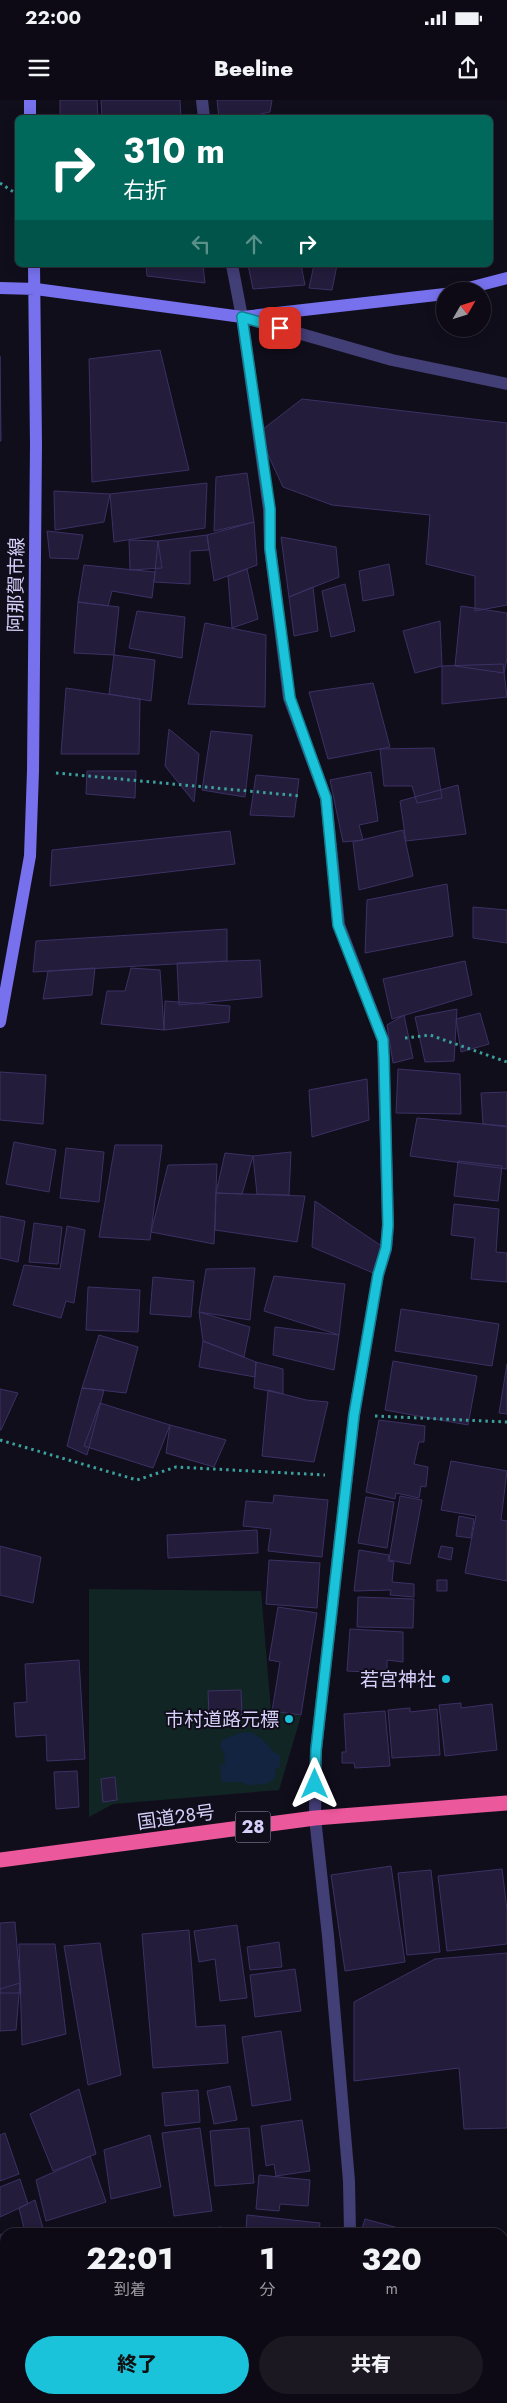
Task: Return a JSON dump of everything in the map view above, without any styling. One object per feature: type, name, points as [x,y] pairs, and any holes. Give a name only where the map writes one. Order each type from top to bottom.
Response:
[{"type":"highway","name":"国道28号","points":[[0,1860],[315,1818],[507,1803]]},
{"type":"main road","points":[[30,100],[30,115]]},
{"type":"main road","name":"阿那賀市線","points":[[0,1022],[30,856],[33,771],[36,288],[34,267]]},
{"type":"main road","points":[[491,282],[507,278]]},
{"type":"main road","points":[[0,288],[36,288],[242,317],[436,295]]},
{"type":"street","points":[[202,100],[204,115]]},
{"type":"street","points":[[232,267],[242,317],[270,509],[270,548],[290,698],[326,798],[338,925],[383,1040],[387,1233],[354,1415],[316,1750],[315,1818],[328,1936],[348,2172],[350,2228]]},
{"type":"street","points":[[242,317],[392,360],[507,384]]},
{"type":"path","points":[[0,183],[15,193]]},
{"type":"path","points":[[33,771],[326,798]]},
{"type":"path","points":[[383,1040],[430,1035],[507,1062]]},
{"type":"path","points":[[354,1415],[507,1422]]},
{"type":"path","points":[[0,1440],[137,1480],[176,1467],[348,1476]]},
{"type":"green space","points":[[89,1589],[261,1591],[271,1711],[301,1716],[279,1790],[113,1804],[89,1817]]},
{"type":"water","points":[[251,1732],[280,1756],[280,1767],[276,1768],[275,1778],[266,1784],[247,1785],[242,1782],[222,1782],[220,1765],[225,1764],[224,1753],[220,1747],[222,1740],[240,1733]]},
{"type":"building","points":[[60,100],[97,100],[98,115],[60,115]]},
{"type":"building","points":[[101,100],[180,100],[181,115],[102,115]]},
{"type":"building","points":[[217,100],[272,100],[270,112],[256,115],[219,115]]},
{"type":"building","points":[[146,267],[203,267],[205,283],[147,276]]},
{"type":"building","points":[[248,267],[301,267],[305,285],[253,289]]},
{"type":"building","points":[[314,267],[337,267],[332,290],[309,288]]},
{"type":"building","points":[[160,350],[189,470],[92,482],[89,359]]},
{"type":"building","points":[[0,356],[1,441],[0,441]]},
{"type":"building","points":[[302,399],[507,423],[507,605],[475,611],[475,576],[426,564],[430,515],[332,505],[283,487],[258,433]]},
{"type":"building","points":[[247,473],[254,522],[214,531],[216,477]]},
{"type":"building","points":[[207,483],[205,528],[114,542],[110,494]]},
{"type":"building","points":[[54,491],[110,494],[104,522],[55,530]]},
{"type":"building","points":[[254,522],[257,565],[214,581],[207,535]]},
{"type":"building","points":[[47,531],[83,535],[78,559],[50,558]]},
{"type":"building","points":[[207,535],[209,550],[190,551],[190,584],[154,582],[158,541]]},
{"type":"building","points":[[281,537],[336,547],[339,577],[289,597]]},
{"type":"building","points":[[129,540],[158,541],[162,568],[130,570]]},
{"type":"building","points":[[389,564],[394,595],[363,601],[359,571]]},
{"type":"building","points":[[84,565],[155,572],[152,598],[112,591],[108,606],[78,602]]},
{"type":"building","points":[[247,569],[258,619],[232,628],[228,576]]},
{"type":"building","points":[[345,584],[355,631],[331,637],[322,591]]},
{"type":"building","points":[[313,587],[318,631],[294,636],[289,597]]},
{"type":"building","points":[[78,602],[119,607],[114,655],[74,653]]},
{"type":"building","points":[[461,606],[507,613],[507,658],[504,673],[455,666]]},
{"type":"building","points":[[137,611],[185,617],[182,658],[129,648]]},
{"type":"building","points":[[440,621],[442,666],[415,673],[403,631]]},
{"type":"building","points":[[205,623],[266,635],[265,707],[188,704]]},
{"type":"building","points":[[114,655],[155,660],[151,701],[109,694]]},
{"type":"building","points":[[503,664],[507,697],[442,704],[442,666]]},
{"type":"building","points":[[373,683],[390,747],[328,759],[309,692]]},
{"type":"building","points":[[66,688],[140,699],[139,754],[61,754]]},
{"type":"building","points":[[169,729],[199,754],[194,802],[165,766]]},
{"type":"building","points":[[211,731],[252,735],[245,797],[202,790]]},
{"type":"building","points":[[434,748],[442,798],[417,803],[412,786],[384,786],[380,749]]},
{"type":"building","points":[[87,771],[136,771],[135,798],[86,794]]},
{"type":"building","points":[[371,772],[378,821],[359,825],[363,840],[343,842],[330,780]]},
{"type":"building","points":[[256,775],[299,779],[294,817],[250,815]]},
{"type":"building","points":[[458,785],[466,834],[406,841],[400,801]]},
{"type":"building","points":[[403,830],[413,876],[359,890],[353,842]]},
{"type":"building","points":[[230,831],[235,864],[50,886],[52,850]]},
{"type":"building","points":[[447,884],[453,936],[365,953],[367,900]]},
{"type":"building","points":[[473,907],[507,910],[507,943],[473,938]]},
{"type":"building","points":[[227,929],[227,961],[33,972],[36,941]]},
{"type":"building","points":[[260,960],[262,997],[179,1005],[177,963]]},
{"type":"building","points":[[465,961],[472,995],[392,1019],[383,979]]},
{"type":"building","points":[[95,968],[92,995],[43,999],[48,971]]},
{"type":"building","points":[[131,968],[160,970],[164,1030],[101,1024],[107,991],[125,991]]},
{"type":"building","points":[[165,1001],[230,1006],[229,1022],[164,1030]]},
{"type":"building","points":[[457,1009],[454,1061],[425,1062],[415,1017]]},
{"type":"building","points":[[480,1013],[489,1044],[461,1052],[456,1019]]},
{"type":"building","points":[[404,1015],[413,1058],[393,1063],[387,1025]]},
{"type":"building","points":[[398,1069],[460,1074],[461,1114],[396,1113]]},
{"type":"building","points":[[0,1072],[46,1075],[43,1124],[0,1120]]},
{"type":"building","points":[[367,1079],[369,1120],[312,1137],[309,1090]]},
{"type":"building","points":[[507,1092],[507,1127],[483,1124],[481,1093]]},
{"type":"building","points":[[417,1118],[507,1126],[507,1169],[410,1156]]},
{"type":"building","points":[[14,1142],[56,1150],[49,1192],[6,1184]]},
{"type":"building","points":[[115,1145],[162,1145],[150,1240],[99,1237]]},
{"type":"building","points":[[66,1148],[104,1152],[99,1202],[60,1198]]},
{"type":"building","points":[[291,1152],[289,1195],[257,1194],[253,1156]]},
{"type":"building","points":[[225,1153],[253,1156],[242,1194],[216,1193]]},
{"type":"building","points":[[458,1161],[502,1166],[498,1201],[454,1196]]},
{"type":"building","points":[[217,1164],[214,1244],[151,1232],[168,1165]]},
{"type":"building","points":[[216,1193],[305,1196],[297,1242],[215,1230]]},
{"type":"building","points":[[315,1201],[386,1249],[378,1275],[312,1247]]},
{"type":"building","points":[[454,1204],[499,1209],[496,1252],[507,1253],[507,1282],[471,1279],[475,1238],[451,1235]]},
{"type":"building","points":[[0,1216],[25,1221],[18,1262],[0,1258]]},
{"type":"building","points":[[34,1223],[62,1227],[58,1264],[29,1262]]},
{"type":"building","points":[[67,1226],[85,1230],[74,1303],[66,1301],[61,1318],[13,1305],[24,1265],[60,1269]]},
{"type":"building","points":[[255,1268],[250,1320],[199,1312],[206,1269]]},
{"type":"building","points":[[274,1276],[345,1284],[339,1335],[264,1311]]},
{"type":"building","points":[[153,1277],[194,1281],[191,1317],[150,1314]]},
{"type":"building","points":[[88,1287],[140,1290],[138,1332],[86,1330]]},
{"type":"building","points":[[401,1309],[499,1324],[492,1366],[395,1351]]},
{"type":"building","points":[[199,1312],[250,1327],[244,1357],[203,1341]]},
{"type":"building","points":[[275,1327],[339,1335],[334,1370],[273,1355]]},
{"type":"building","points":[[99,1335],[138,1347],[126,1393],[82,1388]]},
{"type":"building","points":[[203,1341],[256,1362],[255,1377],[199,1367]]},
{"type":"building","points":[[393,1361],[477,1376],[468,1425],[385,1410]]},
{"type":"building","points":[[256,1362],[283,1369],[283,1394],[254,1388]]},
{"type":"building","points":[[507,1364],[507,1414],[499,1413]]},
{"type":"building","points":[[82,1388],[104,1390],[87,1455],[67,1446]]},
{"type":"building","points":[[0,1389],[18,1393],[1,1430],[0,1430]]},
{"type":"building","points":[[268,1390],[306,1400],[328,1402],[314,1462],[262,1456]]},
{"type":"building","points":[[100,1403],[170,1425],[153,1468],[84,1446]]},
{"type":"building","points":[[379,1420],[425,1426],[424,1442],[419,1442],[414,1464],[428,1467],[426,1487],[421,1486],[419,1498],[396,1493],[395,1499],[366,1492]]},
{"type":"building","points":[[170,1425],[226,1440],[214,1467],[166,1453]]},
{"type":"building","points":[[451,1461],[507,1471],[501,1520],[507,1521],[507,1581],[465,1573],[476,1516],[441,1510]]},
{"type":"building","points":[[274,1495],[328,1500],[322,1557],[268,1551],[271,1529],[243,1526],[246,1501],[273,1503]]},
{"type":"building","points":[[400,1496],[422,1500],[410,1564],[389,1560]]},
{"type":"building","points":[[366,1497],[394,1502],[387,1548],[358,1543]]},
{"type":"building","points":[[459,1516],[474,1519],[471,1538],[456,1536]]},
{"type":"building","points":[[257,1530],[258,1553],[168,1558],[167,1535]]},
{"type":"building","points":[[0,1546],[41,1557],[33,1603],[0,1595]]},
{"type":"building","points":[[441,1546],[453,1548],[451,1560],[438,1557]]},
{"type":"building","points":[[359,1550],[389,1555],[388,1561],[394,1562],[392,1582],[414,1584],[414,1597],[390,1595],[391,1590],[354,1591]]},
{"type":"building","points":[[269,1560],[320,1563],[317,1608],[266,1604]]},
{"type":"building","points":[[437,1580],[447,1580],[447,1591],[437,1591]]},
{"type":"building","points":[[358,1597],[414,1599],[413,1628],[357,1627]]},
{"type":"building","points":[[278,1607],[317,1613],[301,1715],[272,1711],[280,1662],[269,1660]]},
{"type":"building","points":[[350,1629],[403,1632],[403,1662],[387,1660],[387,1673],[347,1671]]},
{"type":"building","points":[[79,1660],[85,1759],[47,1761],[46,1735],[16,1737],[14,1703],[27,1702],[25,1664]]},
{"type":"building","points":[[241,1690],[242,1715],[209,1716],[208,1691]]},
{"type":"building","points":[[461,1703],[461,1708],[492,1704],[497,1750],[445,1756],[439,1705]]},
{"type":"building","points":[[410,1708],[410,1712],[437,1709],[440,1755],[392,1758],[388,1710]]},
{"type":"building","points":[[385,1711],[390,1766],[355,1768],[354,1763],[342,1763],[342,1752],[346,1752],[344,1714]]},
{"type":"building","points":[[77,1771],[79,1807],[56,1809],[54,1772]]},
{"type":"building","points":[[115,1777],[117,1800],[103,1802],[101,1779]]},
{"type":"building","points":[[391,1866],[405,1962],[345,1971],[331,1875]]},
{"type":"building","points":[[502,1869],[507,1910],[507,1944],[447,1951],[438,1876]]},
{"type":"building","points":[[431,1870],[440,1952],[407,1955],[398,1873]]},
{"type":"building","points":[[15,1922],[21,1993],[0,1993],[0,1923]]},
{"type":"building","points":[[237,1925],[247,1998],[220,2001],[215,1959],[199,1962],[194,1931]]},
{"type":"building","points":[[189,1930],[196,2027],[225,2025],[228,2063],[153,2068],[142,1934]]},
{"type":"building","points":[[279,1942],[282,1967],[250,1970],[247,1947]]},
{"type":"building","points":[[100,1943],[121,2075],[88,2085],[64,1946]]},
{"type":"building","points":[[19,1944],[55,1944],[66,2034],[22,2045]]},
{"type":"building","points":[[507,1953],[507,2128],[464,2129],[459,2068],[354,2081],[354,2002],[435,1959]]},
{"type":"building","points":[[295,1969],[301,2011],[255,2017],[250,1975]]},
{"type":"building","points":[[20,1983],[16,2030],[0,2031],[0,1989]]},
{"type":"building","points":[[281,2031],[291,2100],[252,2106],[242,2037]]},
{"type":"building","points":[[230,2086],[237,2120],[214,2124],[207,2091]]},
{"type":"building","points":[[79,2089],[96,2154],[53,2171],[30,2114]]},
{"type":"building","points":[[198,2090],[200,2122],[165,2126],[162,2093]]},
{"type":"building","points":[[302,2120],[310,2171],[276,2176],[274,2164],[266,2166],[261,2126]]},
{"type":"building","points":[[200,2128],[212,2211],[174,2216],[162,2133]]},
{"type":"building","points":[[249,2128],[254,2183],[215,2186],[210,2131]]},
{"type":"building","points":[[5,2133],[19,2174],[0,2181],[0,2135]]},
{"type":"building","points":[[150,2135],[161,2187],[111,2199],[104,2150]]},
{"type":"building","points":[[90,2156],[106,2202],[46,2221],[36,2180]]},
{"type":"building","points":[[259,2175],[310,2180],[308,2206],[280,2204],[279,2211],[256,2209]]},
{"type":"building","points":[[20,2179],[28,2204],[0,2217],[0,2187]]},
{"type":"building","points":[[35,2200],[43,2228],[24,2228],[19,2208]]},
{"type":"building","points":[[247,2215],[320,2223],[319,2228],[246,2228]]},
{"type":"building","points":[[365,2219],[398,2228],[362,2228]]},
{"type":"place","name":"若宮神社","points":[[446,1679]]},
{"type":"place","name":"市村道路元標","points":[[289,1719]]},
{"type":"route","points":[[280,328],[242,317],[270,509],[270,548],[290,698],[326,798],[338,925],[383,1040],[388,1225],[386,1248],[378,1275],[354,1415],[316,1750],[315,1784]]}]
